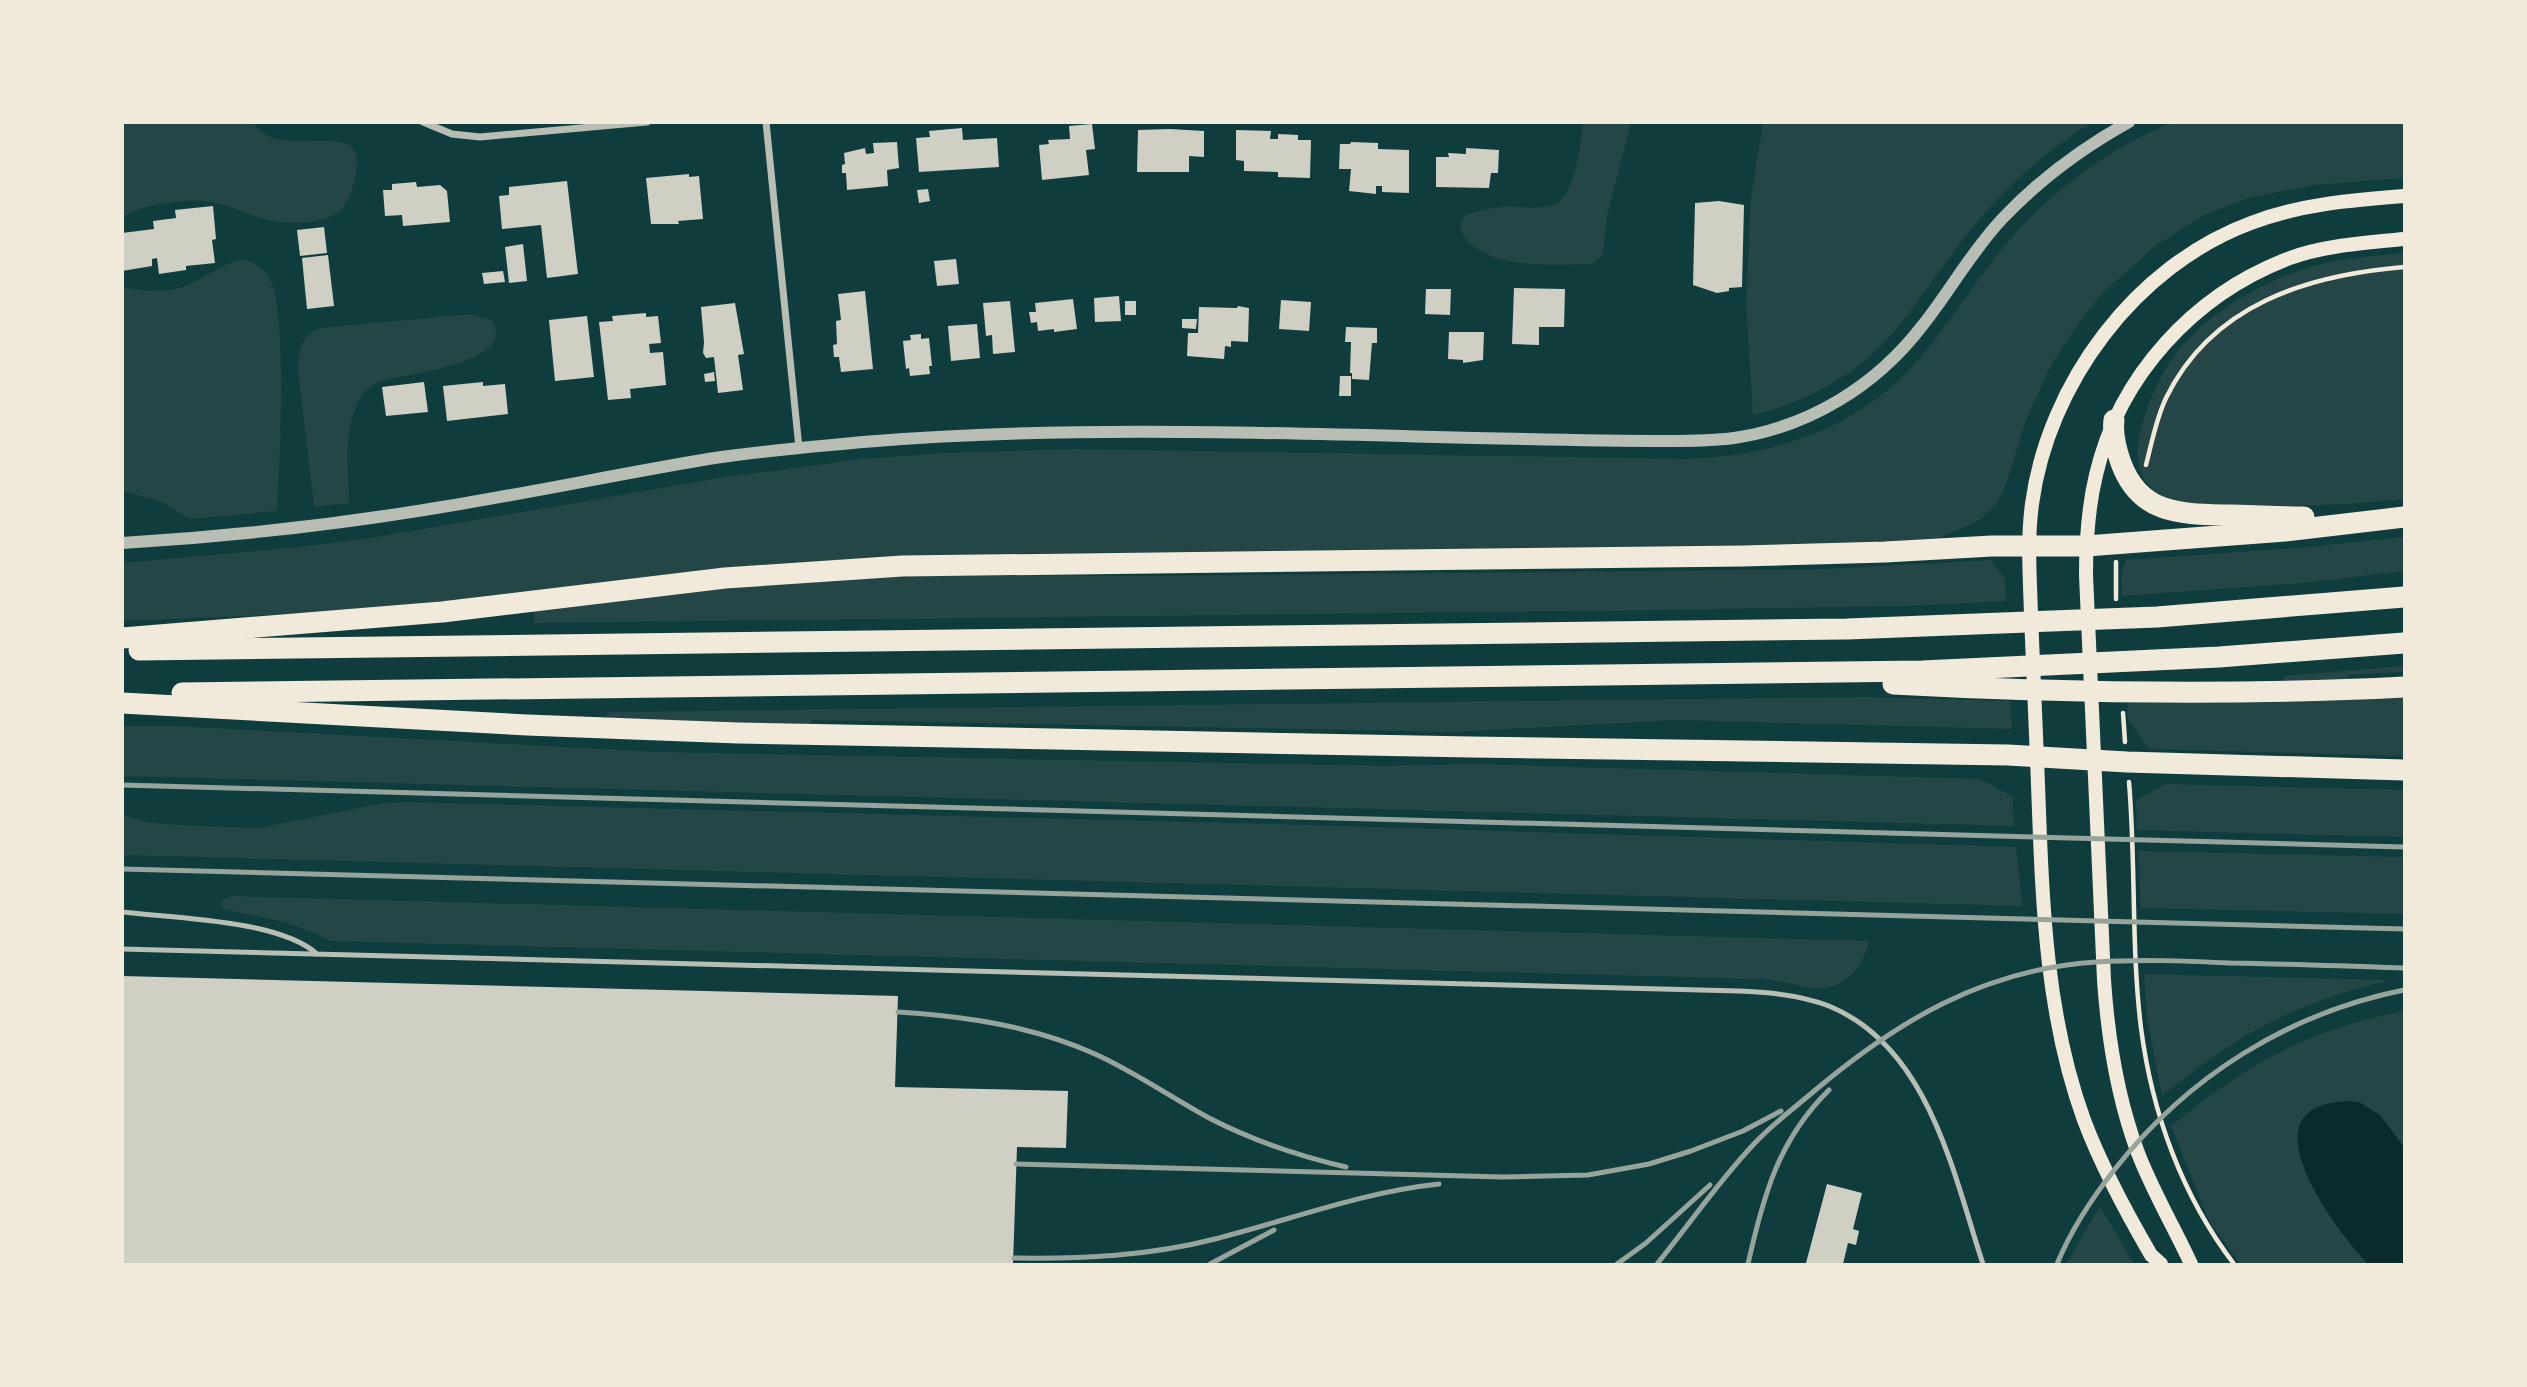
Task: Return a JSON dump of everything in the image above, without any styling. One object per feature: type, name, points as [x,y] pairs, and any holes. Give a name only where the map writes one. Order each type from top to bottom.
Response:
[{"type":"highway","points":[[2114,420],[2114,436],[2125,473],[2135,489],[2161,508],[2186,514],[2404,517]]},
{"type":"highway","points":[[122,638],[442,612],[725,578],[902,566],[1797,555],[2118,545],[2285,531],[2404,517]]},
{"type":"highway","points":[[122,650],[1847,629],[2157,617],[2404,597]]},
{"type":"highway","points":[[122,694],[1922,671],[2159,660],[2404,643]]},
{"type":"highway","points":[[1713,675],[1982,689],[2218,693],[2321,692],[2404,687]]},
{"type":"highway","points":[[122,703],[665,731],[2037,756],[2132,762],[2404,769]]},
{"type":"main road","points":[[2161,1265],[2151,1255],[2105,1169],[2085,1121],[2059,1029],[2048,952],[2037,756],[2029,546],[2037,477],[2059,408],[2069,386],[2099,340],[2147,290],[2190,256],[2249,224],[2314,205],[2404,196]]},
{"type":"main road","points":[[2191,1265],[2168,1220],[2133,1138],[2110,1043],[2105,992],[2086,575],[2086,546],[2096,475],[2114,420],[2138,378],[2167,340],[2222,293],[2271,266],[2301,255],[2341,246],[2404,239]]},
{"type":"street","points":[[423,122],[447,132],[473,137],[647,122]]},
{"type":"street","points":[[766,122],[799,448]]},
{"type":"street","points":[[122,543],[215,537],[366,519],[711,459],[799,448],[929,437],[1029,432],[1665,441],[1749,435],[1811,416],[1878,373],[1922,327],[1971,256],[2002,219],[2077,153],[2129,122]]},
{"type":"lane","points":[[122,912],[262,929],[298,940],[317,954]]},
{"type":"lane","points":[[122,949],[1739,991],[1788,995],[1820,1003],[1849,1016],[1879,1040],[1902,1066],[1925,1102],[1940,1133],[1983,1265]]},
{"type":"path","points":[[2135,489],[2146,465],[2165,400],[2187,362],[2211,337],[2262,302],[2306,284],[2336,275],[2404,267]]},
{"type":"path","points":[[2115,574],[2118,545]]},
{"type":"path","points":[[2131,811],[2138,991],[2145,1053],[2164,1130],[2195,1203],[2234,1265]]},
{"type":"shaded area","points":[[1763,122],[2091,123],[2041,159],[1995,202],[1958,245],[1894,332],[1864,361],[1812,394],[1753,415],[1746,303],[1751,197]]},
{"type":"shaded area","points":[[2174,122],[2404,123],[2404,178],[2314,185],[2248,198],[2204,215],[2154,247],[2105,291],[2085,314],[2052,363],[2027,417],[2006,485],[1996,505],[1979,520],[1940,538],[1838,544],[975,554],[665,576],[434,604],[336,612],[123,621],[122,563],[371,538],[720,478],[862,459],[944,453],[1073,449],[1687,459],[1742,454],[1769,448],[1820,431],[1868,405],[1890,388],[1930,346],[2005,245],[2047,202],[2070,182],[2120,148]]},
{"type":"shaded area","points":[[122,123],[253,123],[262,132],[285,141],[335,141],[347,144],[354,150],[357,159],[352,189],[345,204],[336,214],[303,223],[266,220],[223,204],[201,201],[153,205],[123,217]]},
{"type":"shaded area","points":[[1583,123],[1631,123],[1607,216],[1603,254],[1596,262],[1557,265],[1518,262],[1499,259],[1468,242],[1460,228],[1464,216],[1497,207],[1547,206],[1562,199],[1574,176]]},
{"type":"shaded area","points":[[2404,253],[2404,499],[2320,505],[2210,505],[2175,502],[2153,490],[2143,476],[2138,460],[2138,443],[2143,420],[2168,364],[2204,324],[2240,298],[2301,270],[2341,260]]},
{"type":"shaded area","points":[[241,260],[256,264],[268,275],[279,318],[281,425],[277,511],[190,519],[162,502],[123,491],[123,287],[174,289]]},
{"type":"shaded area","points":[[471,314],[491,320],[496,335],[490,347],[474,357],[454,364],[378,382],[367,390],[358,403],[350,430],[349,503],[314,507],[298,369],[300,350],[309,334],[321,328]]},
{"type":"shaded area","points":[[2404,537],[2404,571],[2303,583],[2122,596],[2121,574],[2126,560]]},
{"type":"shaded area","points":[[1991,560],[2005,579],[2006,601],[1909,606],[1662,610],[534,623],[534,611],[709,589],[905,575],[1160,576],[1824,569]]},
{"type":"shaded area","points":[[2404,666],[2404,672],[2348,675],[2348,681],[2284,684],[2284,676]]},
{"type":"shaded area","points":[[1865,697],[2010,701],[2012,729],[1675,720],[1453,732],[811,720],[811,726],[607,720],[607,712]]},
{"type":"shaded area","points":[[2404,697],[2404,756],[2149,749],[2128,720],[2127,703],[2258,703]]},
{"type":"shaded area","points":[[123,726],[175,726],[657,752],[1384,766],[1473,764],[1980,779],[2012,796],[2014,826],[123,776]]},
{"type":"shaded area","points":[[2165,784],[2404,790],[2404,837],[2137,830],[2136,801]]},
{"type":"shaded area","points":[[384,803],[1307,825],[2016,847],[2022,906],[123,855],[123,815],[146,822],[177,825],[258,828]]},
{"type":"shaded area","points":[[2138,851],[2404,857],[2404,914],[2141,908]]},
{"type":"shaded area","points":[[231,896],[1869,941],[1863,959],[1851,975],[1835,985],[1815,988],[1760,979],[329,941],[284,922],[223,909],[221,901]]},
{"type":"shaded area","points":[[2144,974],[2390,980],[2324,999],[2268,1023],[2216,1055],[2162,1096],[2147,1019]]},
{"type":"shaded area","points":[[2404,1011],[2404,1264],[2240,1264],[2209,1221],[2171,1126],[2226,1085],[2280,1052],[2337,1028]]},
{"type":"shaded area","points":[[2347,1101],[2359,1102],[2380,1115],[2404,1147],[2404,1264],[2368,1264],[2329,1214],[2305,1169],[2298,1148],[2299,1129],[2307,1114],[2321,1106]]},
{"type":"shaded area","points":[[2100,1206],[2134,1264],[2066,1264]]},
{"type":"building","points":[[1092,124],[1095,149],[1086,150],[1089,175],[1042,180],[1039,145],[1049,144],[1048,140],[1070,139],[1069,126]]},
{"type":"building","points":[[962,128],[963,140],[997,138],[999,167],[919,172],[916,138],[930,137],[929,131]]},
{"type":"building","points":[[1138,130],[1204,131],[1204,157],[1189,156],[1189,172],[1137,172]]},
{"type":"building","points":[[1236,130],[1271,131],[1270,139],[1278,139],[1278,134],[1298,135],[1298,140],[1311,140],[1310,178],[1278,177],[1278,172],[1244,171],[1244,161],[1236,160]]},
{"type":"building","points":[[897,142],[899,168],[887,170],[888,186],[847,190],[846,173],[842,173],[844,153],[865,148],[866,154],[874,153],[873,143]]},
{"type":"building","points":[[1378,143],[1378,149],[1409,150],[1409,193],[1382,192],[1382,186],[1376,186],[1376,194],[1349,191],[1351,169],[1339,169],[1340,144]]},
{"type":"building","points":[[1466,148],[1499,150],[1498,173],[1491,173],[1489,188],[1436,187],[1436,157],[1449,157],[1448,153],[1466,154]]},
{"type":"building","points":[[689,174],[689,177],[699,176],[703,219],[678,221],[679,224],[651,224],[646,178]]},
{"type":"building","points":[[567,181],[578,274],[547,278],[541,225],[502,229],[499,196],[509,195],[509,187]]},
{"type":"building","points":[[416,182],[417,187],[440,185],[447,191],[450,222],[403,226],[402,215],[385,216],[383,190],[392,190],[392,184]]},
{"type":"building","points":[[928,189],[930,201],[919,203],[917,190]]},
{"type":"building","points":[[1719,201],[1744,205],[1742,287],[1717,293],[1693,285],[1695,203]]},
{"type":"building","points":[[213,206],[216,239],[212,240],[215,263],[186,266],[186,270],[159,274],[157,258],[152,259],[152,266],[122,271],[122,233],[154,229],[153,221],[176,218],[175,210]]},
{"type":"building","points":[[324,227],[327,253],[300,256],[297,230]]},
{"type":"building","points":[[523,244],[527,281],[509,283],[505,247]]},
{"type":"building","points":[[328,255],[334,306],[307,309],[302,258]]},
{"type":"building","points":[[956,259],[959,284],[937,286],[934,261]]},
{"type":"building","points":[[503,271],[505,282],[484,284],[482,273]]},
{"type":"building","points":[[1514,288],[1565,289],[1564,327],[1539,327],[1539,345],[1512,344]]},
{"type":"building","points":[[1426,289],[1451,289],[1450,315],[1425,314]]},
{"type":"building","points":[[865,291],[873,369],[841,372],[839,357],[834,357],[833,345],[837,344],[836,321],[841,320],[838,294]]},
{"type":"building","points":[[1119,296],[1121,321],[1095,322],[1094,298]]},
{"type":"building","points":[[1073,299],[1077,329],[1038,331],[1037,322],[1031,323],[1029,312],[1036,312],[1035,303]]},
{"type":"building","points":[[1281,300],[1311,302],[1309,331],[1279,329]]},
{"type":"building","points":[[1010,301],[1015,352],[993,354],[992,335],[986,336],[983,303]]},
{"type":"building","points":[[1125,301],[1136,301],[1136,315],[1125,315]]},
{"type":"building","points":[[735,303],[744,354],[738,355],[743,390],[718,393],[714,357],[706,358],[703,353],[701,307]]},
{"type":"building","points":[[1199,307],[1249,308],[1248,342],[1231,341],[1231,347],[1225,346],[1224,359],[1187,356],[1188,333],[1198,333]]},
{"type":"building","points":[[646,313],[646,317],[658,316],[661,343],[649,344],[650,353],[663,352],[666,385],[630,389],[631,398],[608,400],[599,322],[613,321],[612,316]]},
{"type":"building","points":[[587,316],[594,377],[555,381],[549,320]]},
{"type":"building","points":[[1182,319],[1197,319],[1196,329],[1182,328]]},
{"type":"building","points":[[977,324],[980,358],[951,361],[948,326]]},
{"type":"building","points":[[1346,327],[1377,328],[1377,343],[1372,343],[1369,380],[1352,379],[1351,342],[1345,342]]},
{"type":"building","points":[[1449,332],[1484,332],[1483,360],[1463,363],[1463,360],[1448,359]]},
{"type":"building","points":[[921,334],[921,339],[929,338],[932,366],[929,366],[930,374],[910,376],[909,368],[906,369],[903,341],[911,340],[910,335]]},
{"type":"building","points":[[714,372],[715,381],[705,382],[704,374]]},
{"type":"building","points":[[1340,376],[1351,376],[1351,396],[1339,396]]},
{"type":"building","points":[[424,382],[428,412],[386,416],[382,387]]},
{"type":"building","points":[[483,382],[483,386],[505,384],[508,414],[447,421],[443,386]]},
{"type":"building","points":[[122,976],[898,996],[895,1087],[1068,1091],[1066,1148],[1017,1147],[1013,1264],[122,1264]]},
{"type":"building","points":[[1827,1184],[1862,1193],[1853,1229],[1859,1231],[1856,1245],[1848,1243],[1843,1264],[1806,1263]]},
{"type":"railway","points":[[122,785],[2404,847]]},
{"type":"railway","points":[[122,869],[2404,929]]},
{"type":"railway","points":[[1657,1264],[1740,1159],[1782,1117],[1877,1043],[1944,1003],[1980,987],[2017,975],[2056,967],[2114,961],[2404,968]]},
{"type":"railway","points":[[2057,1264],[2083,1215],[2115,1169],[2175,1105],[2208,1078],[2281,1032],[2362,1000],[2404,990]]},
{"type":"railway","points":[[898,1012],[998,1024],[1071,1044],[1125,1069],[1227,1127],[1277,1147],[1346,1167]]},
{"type":"railway","points":[[1748,1264],[1767,1193],[1785,1149],[1811,1109],[1829,1090]]},
{"type":"railway","points":[[1016,1164],[1503,1177],[1588,1175],[1649,1164],[1691,1151],[1743,1131],[1781,1111]]},
{"type":"railway","points":[[1014,1258],[1090,1257],[1190,1245],[1382,1193],[1439,1184]]},
{"type":"railway","points":[[1617,1264],[1646,1243],[1710,1185]]},
{"type":"railway","points":[[1210,1264],[1274,1230]]}]
